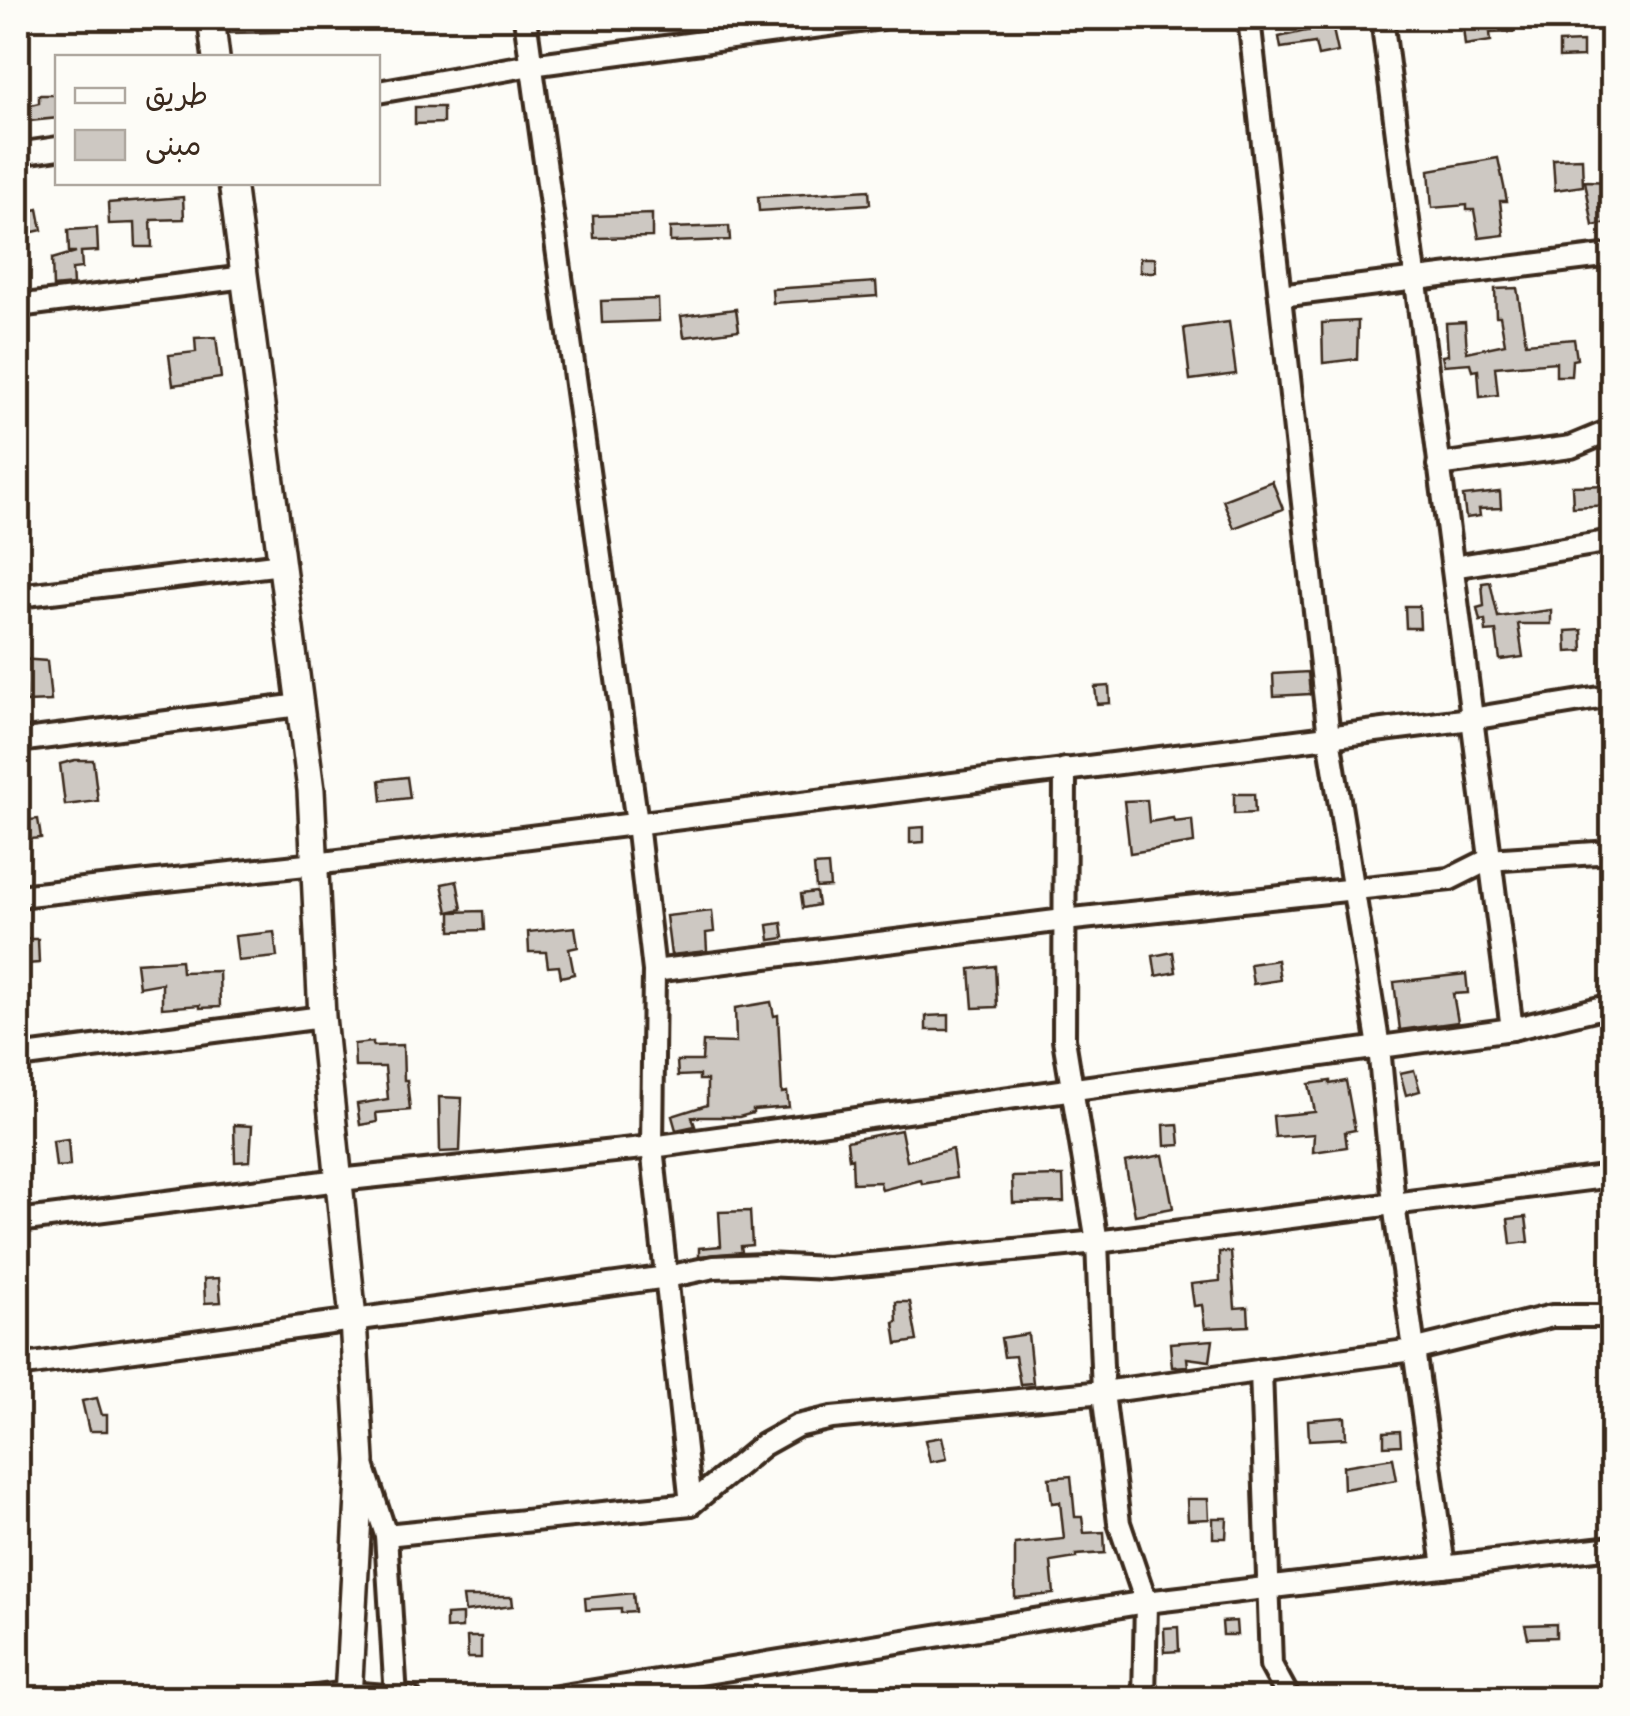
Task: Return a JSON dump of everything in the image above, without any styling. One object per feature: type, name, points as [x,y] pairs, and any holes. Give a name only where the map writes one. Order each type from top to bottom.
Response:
[{"type":"street","points":[[211,18],[216,55]]},
{"type":"street","points":[[525,18],[654,970],[652,1147],[690,1504]]},
{"type":"street","points":[[380,92],[751,26],[880,18]]},
{"type":"street","points":[[1249,18],[1329,737],[1379,1046],[1394,1204],[1444,1567]]},
{"type":"street","points":[[1382,18],[1512,1029]]},
{"type":"street","points":[[18,154],[55,148]]},
{"type":"street","points":[[232,185],[310,790],[322,1017],[353,1319],[361,1461],[349,1696]]},
{"type":"street","points":[[1280,296],[1612,254]]},
{"type":"street","points":[[18,306],[245,277]]},
{"type":"street","points":[[1438,465],[1571,448],[1612,430]]},
{"type":"street","points":[[1453,567],[1612,541]]},
{"type":"street","points":[[18,596],[282,564]]},
{"type":"street","points":[[18,896],[314,864],[1329,737],[1612,696]]},
{"type":"street","points":[[18,741],[300,705]]},
{"type":"street","points":[[1065,769],[1064,1039],[1096,1242],[1102,1392],[1119,1523],[1146,1602],[1144,1698]]},
{"type":"street","points":[[654,970],[1064,920],[1450,879],[1488,860],[1612,852]]},
{"type":"street","points":[[18,1220],[339,1180],[652,1147],[1512,1029],[1612,1005]]},
{"type":"street","points":[[18,1057],[322,1017]]},
{"type":"street","points":[[18,1366],[667,1277],[714,1267],[764,1264],[828,1268],[1096,1242],[1612,1176]]},
{"type":"street","points":[[386,1535],[690,1504],[763,1445],[797,1426],[832,1418],[1102,1392],[1413,1350],[1552,1316],[1612,1316]]},
{"type":"street","points":[[1261,1370],[1272,1665],[1290,1698]]},
{"type":"street","points":[[308,1698],[401,1698],[386,1535],[361,1461]]},
{"type":"street","points":[[551,1698],[1146,1602],[1612,1547]]},
{"type":"building","points":[[230,18],[279,18],[279,32],[230,33]]},
{"type":"building","points":[[1462,18],[1513,18],[1514,32],[1490,33],[1491,41],[1465,45]]},
{"type":"building","points":[[1332,25],[1338,52],[1318,56],[1315,43],[1281,48],[1279,37]]},
{"type":"building","points":[[1583,42],[1583,57],[1559,58],[1559,43]]},
{"type":"building","points":[[39,95],[55,95],[55,118],[18,122],[18,108],[39,103]]},
{"type":"building","points":[[415,107],[443,107],[443,123],[415,124]]},
{"type":"building","points":[[1498,158],[1507,201],[1500,201],[1504,235],[1479,238],[1474,210],[1467,210],[1467,205],[1432,208],[1429,170]]},
{"type":"building","points":[[1582,158],[1583,186],[1555,190],[1553,159]]},
{"type":"building","points":[[1585,181],[1612,182],[1612,222],[1593,226]]},
{"type":"building","points":[[869,190],[870,204],[759,211],[758,197]]},
{"type":"building","points":[[183,197],[184,219],[151,220],[152,247],[136,247],[135,223],[109,224],[108,203]]},
{"type":"building","points":[[38,209],[42,230],[24,234],[20,213]]},
{"type":"building","points":[[652,214],[652,237],[594,238],[593,216]]},
{"type":"building","points":[[729,226],[730,240],[670,242],[670,228]]},
{"type":"building","points":[[97,228],[98,251],[81,252],[82,268],[72,269],[73,285],[53,287],[52,259],[76,252],[69,252],[68,230]]},
{"type":"building","points":[[1140,258],[1155,258],[1156,272],[1140,272]]},
{"type":"building","points":[[876,282],[877,296],[773,303],[772,289]]},
{"type":"building","points":[[1517,288],[1526,343],[1574,339],[1577,359],[1572,360],[1571,376],[1556,376],[1556,362],[1495,367],[1498,395],[1480,397],[1478,370],[1472,371],[1470,363],[1444,365],[1442,356],[1448,355],[1446,323],[1465,322],[1467,352],[1505,344],[1500,316],[1496,316],[1495,289]]},
{"type":"building","points":[[658,299],[659,321],[602,323],[601,301]]},
{"type":"building","points":[[736,309],[739,330],[684,337],[681,316]]},
{"type":"building","points":[[1358,321],[1357,359],[1323,363],[1322,323]]},
{"type":"building","points":[[1229,322],[1236,374],[1190,380],[1184,328]]},
{"type":"building","points":[[216,337],[221,378],[173,385],[169,355],[196,352],[195,338]]},
{"type":"building","points":[[1272,481],[1283,509],[1234,528],[1223,500]]},
{"type":"building","points":[[1612,485],[1612,505],[1573,507],[1572,486]]},
{"type":"building","points":[[1500,492],[1501,508],[1479,509],[1480,516],[1466,518],[1463,496]]},
{"type":"building","points":[[1490,582],[1498,617],[1551,610],[1551,624],[1518,624],[1523,657],[1500,660],[1496,631],[1486,632],[1485,620],[1480,621],[1477,608],[1484,606],[1482,583]]},
{"type":"building","points":[[1405,606],[1419,606],[1420,628],[1406,628]]},
{"type":"building","points":[[1582,630],[1583,651],[1567,652],[1566,631]]},
{"type":"building","points":[[20,659],[47,661],[51,701],[26,702],[25,686],[18,687]]},
{"type":"building","points":[[1308,672],[1310,694],[1274,696],[1273,674]]},
{"type":"building","points":[[1109,686],[1110,703],[1097,704],[1095,687]]},
{"type":"building","points":[[93,760],[98,801],[65,805],[60,764]]},
{"type":"building","points":[[407,777],[410,798],[382,801],[380,780]]},
{"type":"building","points":[[1234,794],[1254,794],[1255,813],[1234,814]]},
{"type":"building","points":[[1147,800],[1149,822],[1192,820],[1194,843],[1130,853],[1124,801]]},
{"type":"building","points":[[38,819],[41,838],[22,840],[20,821]]},
{"type":"building","points":[[924,827],[924,842],[910,843],[910,828]]},
{"type":"building","points":[[828,865],[830,887],[816,888],[814,866]]},
{"type":"building","points":[[457,881],[462,909],[448,912],[442,884]]},
{"type":"building","points":[[816,892],[818,905],[803,908],[801,894]]},
{"type":"building","points":[[483,911],[484,930],[451,931],[451,912]]},
{"type":"building","points":[[712,911],[714,932],[706,933],[707,951],[671,955],[666,916]]},
{"type":"building","points":[[782,923],[784,938],[770,940],[768,925]]},
{"type":"building","points":[[575,927],[578,947],[569,949],[574,974],[561,977],[559,966],[548,967],[546,952],[529,952],[528,932]]},
{"type":"building","points":[[274,932],[277,957],[238,961],[235,936]]},
{"type":"building","points":[[25,939],[38,939],[39,963],[26,964]]},
{"type":"building","points":[[1173,952],[1176,972],[1156,976],[1153,956]]},
{"type":"building","points":[[181,960],[182,972],[219,971],[220,1007],[162,1008],[162,983],[139,987],[136,963]]},
{"type":"building","points":[[1277,960],[1280,980],[1253,984],[1250,964]]},
{"type":"building","points":[[995,966],[997,1007],[973,1008],[970,969]]},
{"type":"building","points":[[1466,974],[1468,993],[1453,994],[1458,1022],[1400,1030],[1394,982]]},
{"type":"building","points":[[771,1002],[774,1016],[778,1015],[782,1093],[787,1092],[789,1107],[753,1110],[739,1117],[692,1117],[695,1126],[676,1130],[672,1116],[707,1105],[707,1080],[699,1080],[699,1075],[678,1076],[677,1061],[702,1061],[703,1042],[736,1043],[735,1008]]},
{"type":"building","points":[[949,1015],[949,1030],[926,1030],[926,1016]]},
{"type":"building","points":[[373,1042],[373,1046],[403,1045],[410,1110],[376,1113],[377,1122],[360,1125],[357,1104],[388,1099],[385,1067],[355,1067],[354,1044]]},
{"type":"building","points":[[1414,1070],[1420,1091],[1406,1095],[1400,1073]]},
{"type":"building","points":[[1346,1081],[1355,1130],[1345,1132],[1347,1147],[1313,1152],[1314,1134],[1275,1137],[1273,1116],[1315,1112],[1309,1084]]},
{"type":"building","points":[[439,1097],[462,1098],[460,1151],[440,1152]]},
{"type":"building","points":[[1178,1124],[1180,1145],[1165,1146],[1164,1125]]},
{"type":"building","points":[[234,1125],[252,1126],[250,1161],[235,1162]]},
{"type":"building","points":[[901,1130],[907,1161],[952,1149],[956,1178],[922,1184],[921,1180],[882,1190],[880,1182],[853,1183],[847,1141]]},
{"type":"building","points":[[68,1139],[70,1166],[56,1167],[53,1141]]},
{"type":"building","points":[[1163,1155],[1173,1208],[1135,1215],[1125,1162]]},
{"type":"building","points":[[1063,1176],[1064,1202],[1013,1203],[1012,1177]]},
{"type":"building","points":[[750,1211],[752,1245],[741,1246],[742,1252],[699,1256],[699,1248],[721,1246],[719,1212]]},
{"type":"building","points":[[1526,1217],[1529,1242],[1511,1244],[1508,1219]]},
{"type":"building","points":[[1219,1252],[1231,1252],[1235,1308],[1248,1307],[1249,1326],[1205,1328],[1202,1305],[1194,1306],[1191,1284],[1220,1281]]},
{"type":"building","points":[[219,1278],[221,1302],[205,1303],[204,1279]]},
{"type":"building","points":[[896,1302],[910,1302],[917,1341],[897,1344]]},
{"type":"building","points":[[1028,1334],[1033,1383],[1020,1384],[1015,1356],[1004,1357],[1001,1338]]},
{"type":"building","points":[[1213,1340],[1210,1361],[1187,1358],[1188,1366],[1172,1367],[1170,1343]]},
{"type":"building","points":[[97,1398],[102,1415],[107,1415],[107,1431],[89,1431],[82,1401]]},
{"type":"building","points":[[1345,1417],[1346,1438],[1309,1440],[1308,1420]]},
{"type":"building","points":[[1400,1431],[1401,1445],[1384,1446],[1384,1432]]},
{"type":"building","points":[[942,1437],[947,1459],[930,1462],[925,1440]]},
{"type":"building","points":[[1393,1458],[1397,1480],[1344,1489],[1343,1466]]},
{"type":"building","points":[[1071,1476],[1075,1517],[1082,1517],[1084,1533],[1104,1532],[1105,1553],[1051,1562],[1054,1594],[1015,1598],[1015,1544],[1064,1539],[1060,1502],[1052,1503],[1049,1478]]},
{"type":"building","points":[[1187,1499],[1208,1499],[1209,1519],[1188,1520]]},
{"type":"building","points":[[1213,1518],[1227,1518],[1226,1538],[1213,1538]]},
{"type":"building","points":[[633,1593],[635,1612],[621,1613],[621,1608],[586,1610],[585,1598]]},
{"type":"building","points":[[463,1597],[512,1597],[513,1606],[465,1612]]},
{"type":"building","points":[[462,1614],[462,1628],[446,1629],[446,1615]]},
{"type":"building","points":[[1236,1621],[1237,1635],[1223,1635],[1222,1622]]},
{"type":"building","points":[[1556,1624],[1556,1637],[1528,1638],[1525,1625]]},
{"type":"building","points":[[1178,1627],[1179,1651],[1165,1652],[1164,1628]]},
{"type":"building","points":[[467,1637],[481,1637],[481,1658],[468,1658]]}]
